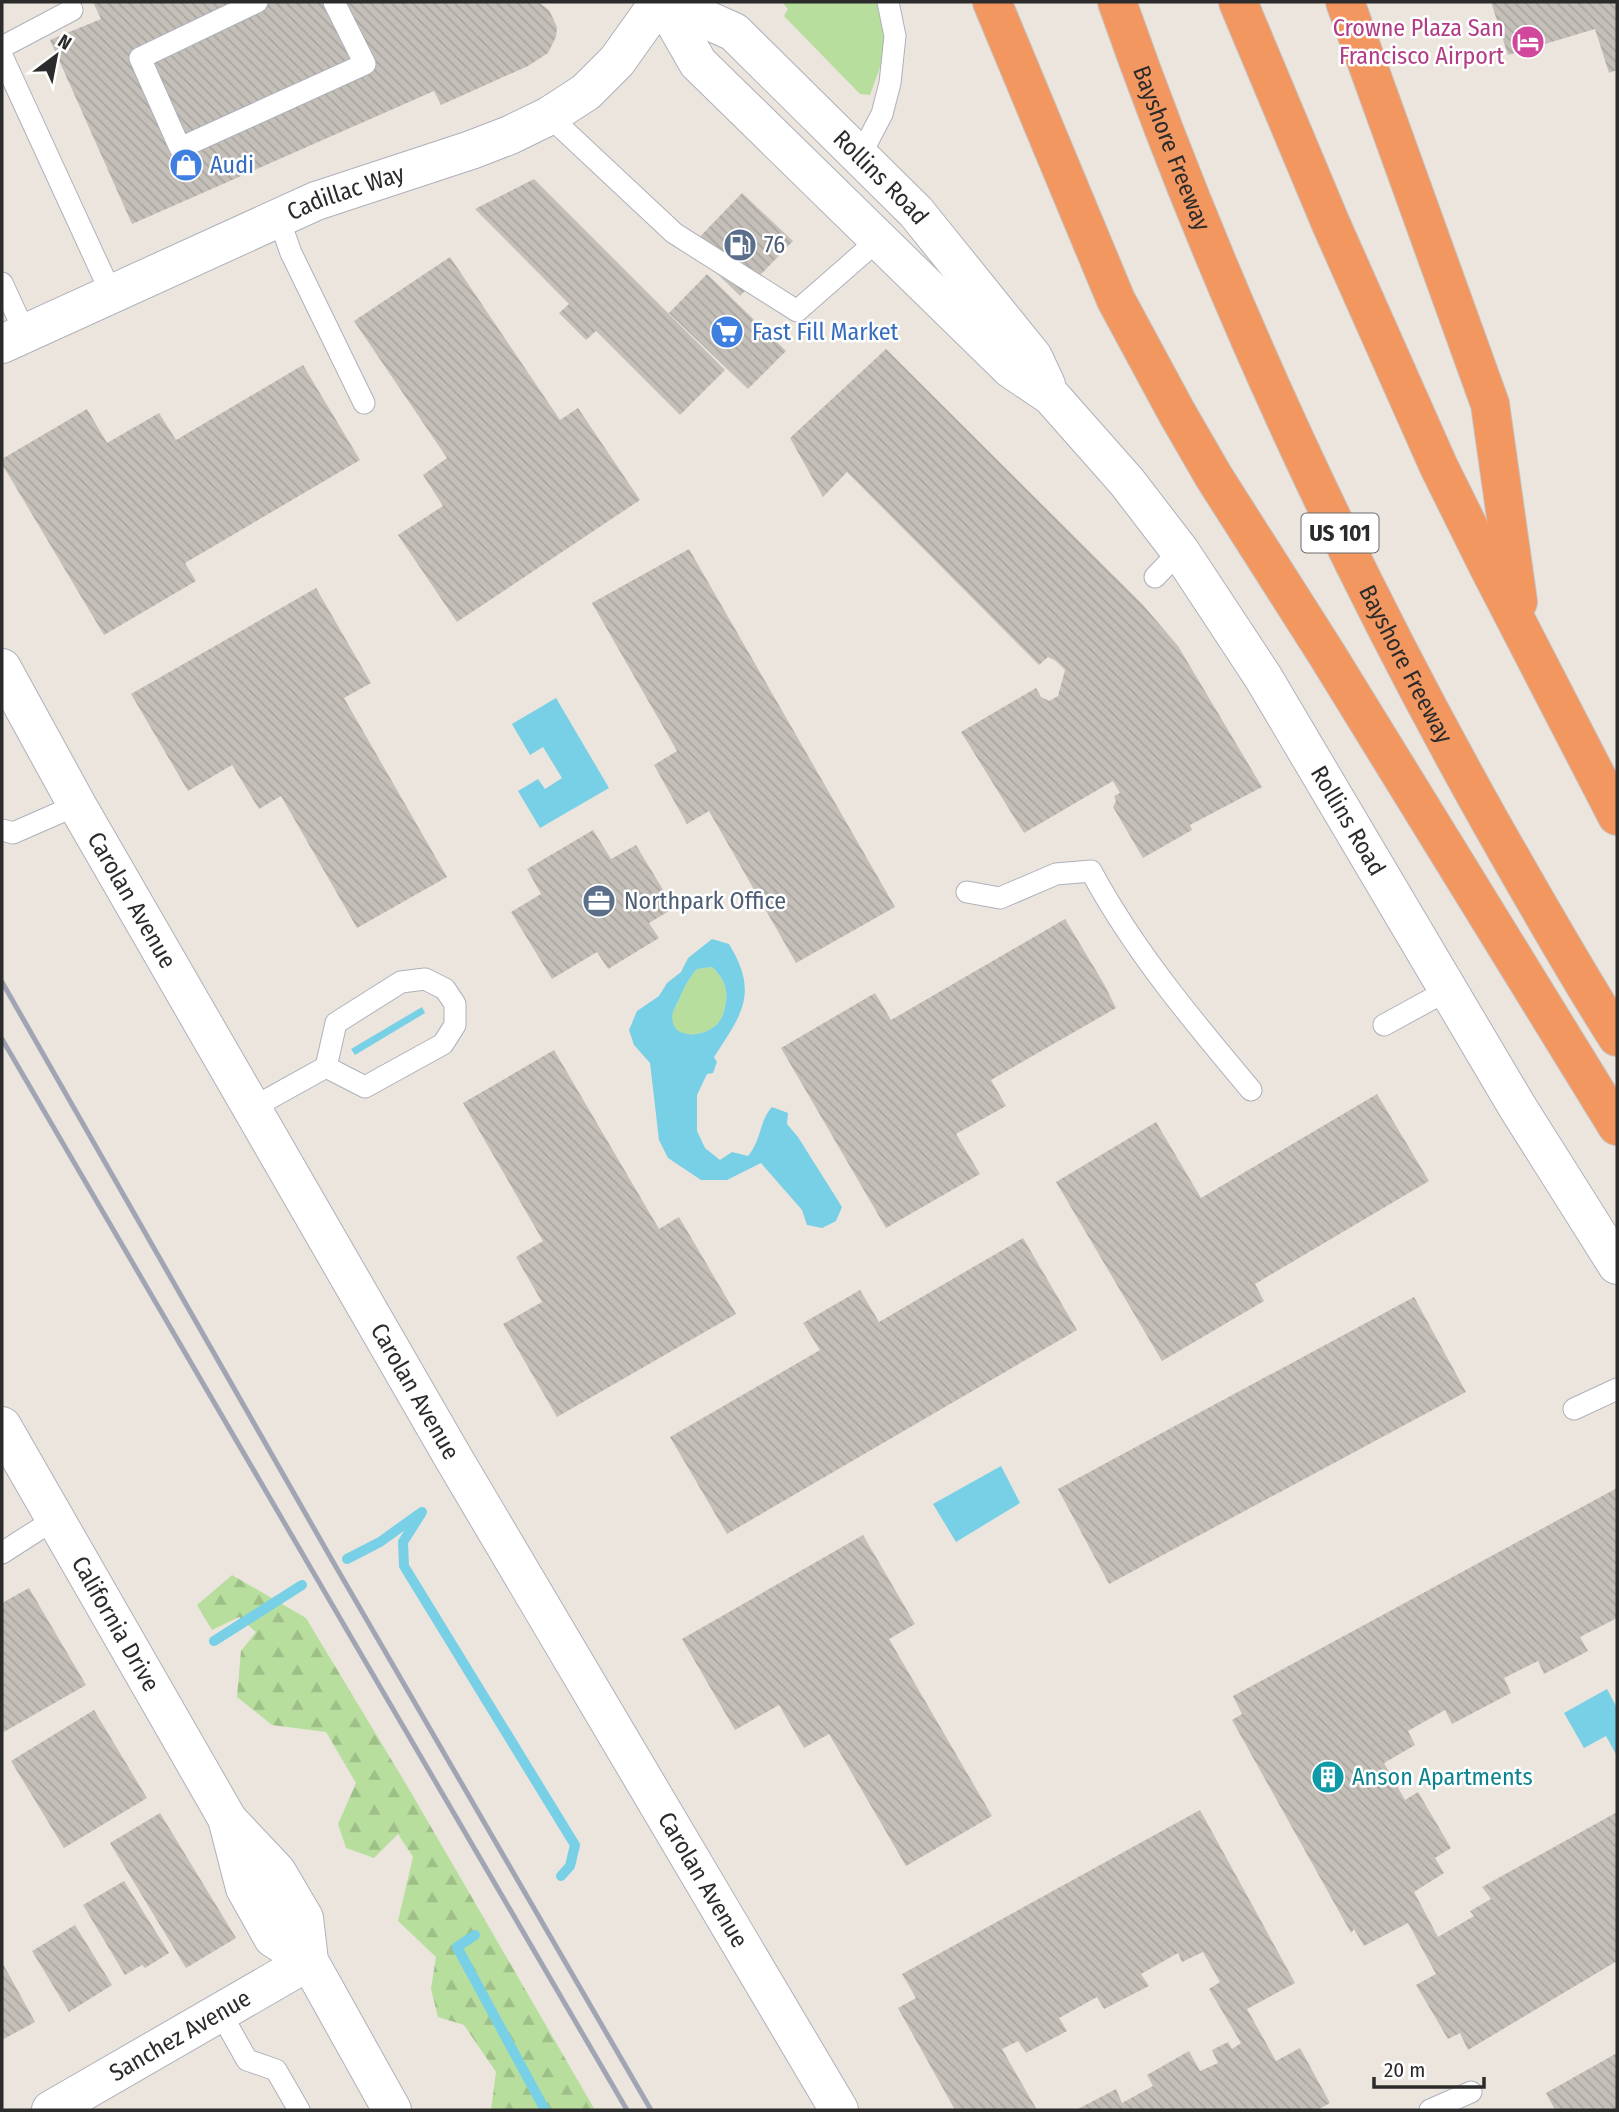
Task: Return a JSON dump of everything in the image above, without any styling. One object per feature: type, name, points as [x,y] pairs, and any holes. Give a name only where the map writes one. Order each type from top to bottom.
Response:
[{"type":"highway","points":[[992,2],[1116,300],[1177,413],[1214,477],[1326,653],[1617,1126]]},
{"type":"highway","name":"Bayshore Freeway","points":[[1117,2],[1185,184],[1309,471],[1453,754],[1530,892],[1617,1037]]},
{"type":"highway","points":[[1238,2],[1331,224],[1439,467],[1617,816]]},
{"type":"highway","points":[[1345,2],[1490,404],[1523,635]]},
{"type":"street","name":"Cadillac Way","points":[[13,339],[316,201],[500,139],[549,116],[586,92],[617,61],[663,2]]},
{"type":"street","name":"Rollins Road","points":[[663,2],[734,32],[916,212],[1033,356],[1051,396]]},
{"type":"street","name":"Rollins Road","points":[[663,2],[698,63],[1011,369],[1051,396],[1127,482],[1168,564],[1263,677],[1518,1108],[1617,1265]]},
{"type":"street","name":"Carolan Avenue","points":[[2,668],[77,805],[470,1485],[839,2110]]},
{"type":"street","name":"California Drive","points":[[2,1426],[228,1820],[277,1872],[304,1918],[309,1961],[392,2110]]},
{"type":"street","name":"Sanchez Avenue","points":[[51,2110],[309,1961]]},
{"type":"lane","points":[[257,2],[140,58],[180,148],[365,64],[334,2]]},
{"type":"lane","points":[[860,156],[882,114],[890,83],[895,36],[888,2]]},
{"type":"lane","points":[[2,47],[77,4]]},
{"type":"lane","points":[[2,56],[111,293]]},
{"type":"lane","points":[[549,116],[674,233],[797,311],[878,240]]},
{"type":"lane","points":[[279,219],[291,253],[364,403]]},
{"type":"lane","points":[[2,283],[13,339]]},
{"type":"lane","points":[[2,830],[13,833],[77,805]]},
{"type":"lane","points":[[967,892],[1000,898],[1056,874],[1091,871],[1108,902],[1180,1006],[1251,1090]]},
{"type":"lane","points":[[252,1108],[326,1067],[337,1023],[401,982],[425,979],[445,989],[456,1004],[455,1025],[443,1044],[365,1087],[326,1067]]},
{"type":"lane","points":[[1384,1025],[1448,990]]},
{"type":"lane","points":[[1574,1409],[1617,1389]]},
{"type":"lane","points":[[2,1553],[55,1519]]},
{"type":"lane","points":[[220,2012],[247,2060],[276,2070],[299,2110]]},
{"type":"lane","points":[[1430,2110],[1471,2092]]},
{"type":"green space","points":[[782,2],[879,2],[886,36],[883,59],[870,95],[860,94],[784,16],[788,9]]},
{"type":"green space","points":[[712,967],[721,978],[726,991],[722,1017],[709,1030],[683,1033],[676,1029],[672,1022],[673,1012],[687,982],[697,969]]},
{"type":"green space","points":[[232,1575],[306,1618],[409,1789],[595,2110],[491,2110],[496,2072],[464,2025],[438,2017],[431,1989],[436,1957],[398,1921],[413,1857],[398,1834],[374,1858],[346,1848],[338,1824],[356,1783],[326,1732],[272,1725],[237,1697],[241,1651],[256,1632],[239,1617],[212,1630],[197,1605]]},
{"type":"water","points":[[556,698],[609,788],[540,828],[518,791],[538,779],[545,789],[562,778],[543,747],[530,755],[512,724]]},
{"type":"water","points":[[712,939],[729,944],[738,961],[745,990],[739,1015],[714,1057],[717,1062],[713,1073],[707,1074],[697,1095],[697,1131],[705,1148],[720,1160],[732,1152],[748,1156],[772,1107],[788,1113],[787,1124],[842,1207],[836,1221],[822,1228],[807,1225],[802,1210],[761,1163],[727,1180],[701,1180],[668,1158],[659,1140],[650,1063],[634,1045],[629,1030],[637,1011],[659,996],[667,983],[681,972],[688,958]],"holes":[[[712,967],[721,978],[726,991],[722,1017],[710,1030],[683,1033],[676,1029],[673,1012],[685,986],[697,969]]]},
{"type":"water","points":[[422,1007],[425,1013],[355,1055],[351,1049]]},
{"type":"water","points":[[1001,1466],[1020,1503],[956,1542],[933,1504]]},
{"type":"water","points":[[1607,1689],[1617,1708],[1617,1756],[1606,1736],[1584,1748],[1564,1713]]},
{"type":"building","name":"Audi","points":[[93,2],[538,2],[549,10],[557,27],[556,37],[548,53],[528,66],[441,105],[434,91],[132,224],[50,40],[101,19]]},
{"type":"building","name":"Crowne Plaza San Francisco Airport","points":[[1491,2],[1617,2],[1617,70],[1609,73],[1595,29],[1508,55]]},
{"type":"building","points":[[534,179],[725,370],[680,415],[596,331],[586,340],[559,313],[569,304],[475,209]]},
{"type":"building","points":[[742,193],[793,241],[740,296],[690,247]]},
{"type":"building","points":[[450,257],[560,420],[578,408],[640,500],[457,622],[398,535],[443,506],[423,475],[447,458],[354,321]]},
{"type":"building","name":"Fast Fill Market","points":[[707,274],[786,351],[748,389],[669,313]]},
{"type":"building","points":[[886,349],[1143,605],[1178,646],[1262,787],[1190,825],[1192,830],[1143,858],[1113,807],[1116,801],[1114,796],[1120,793],[1113,781],[1024,833],[961,732],[1036,688],[1041,697],[1049,701],[1058,696],[1065,670],[1048,657],[1039,665],[847,472],[823,497],[790,438]]},
{"type":"building","points":[[303,365],[360,460],[185,563],[196,581],[104,635],[2,464],[2,459],[87,409],[107,443],[159,413],[176,440]]},
{"type":"building","points":[[689,549],[895,907],[796,963],[709,811],[687,824],[654,765],[677,751],[592,603]]},
{"type":"building","points":[[316,588],[371,683],[344,698],[447,877],[357,928],[281,796],[259,809],[232,765],[188,791],[131,694]]},
{"type":"building","name":"Northpark Office","points":[[593,830],[611,859],[636,845],[674,908],[649,923],[659,938],[608,969],[597,952],[552,979],[511,912],[541,894],[527,869]]},
{"type":"building","points":[[1065,919],[1116,1008],[991,1080],[1006,1106],[956,1134],[980,1174],[886,1228],[781,1048],[875,993],[891,1020]]},
{"type":"building","points":[[554,1050],[659,1229],[679,1217],[736,1314],[557,1417],[503,1324],[542,1302],[516,1257],[543,1241],[463,1103]]},
{"type":"building","points":[[1377,1094],[1429,1181],[1255,1284],[1264,1301],[1162,1361],[1056,1182],[1156,1122],[1201,1198]]},
{"type":"building","points":[[1023,1238],[1077,1330],[727,1534],[670,1437],[820,1350],[803,1323],[860,1290],[879,1322]]},
{"type":"building","points":[[1414,1297],[1466,1392],[1109,1584],[1058,1489]]},
{"type":"building","name":"Anson Apartments","points":[[1617,1488],[1617,1618],[1580,1637],[1588,1651],[1544,1674],[1538,1661],[1504,1678],[1511,1693],[1452,1724],[1445,1710],[1408,1731],[1415,1745],[1384,1763],[1405,1800],[1418,1792],[1451,1848],[1435,1858],[1444,1873],[1414,1892],[1438,1937],[1474,1916],[1470,1911],[1491,1899],[1482,1887],[1617,1812],[1617,1961],[1468,2050],[1460,2033],[1448,2039],[1416,1985],[1436,1974],[1408,1923],[1364,1946],[1354,1929],[1351,1933],[1232,1720],[1242,1714],[1233,1696]]},
{"type":"building","points":[[863,1535],[915,1624],[889,1639],[992,1816],[906,1866],[829,1734],[804,1748],[779,1705],[735,1730],[682,1639]]},
{"type":"building","points":[[29,1588],[86,1685],[2,1733],[2,1603]]},
{"type":"building","points":[[94,1710],[147,1798],[64,1848],[11,1761]]},
{"type":"building","points":[[1200,1810],[1295,1983],[1247,2009],[1276,2061],[1300,2048],[1330,2103],[1317,2110],[1076,2110],[1116,2089],[1122,2103],[1153,2086],[1147,2075],[1189,2051],[1200,2071],[1218,2063],[1212,2050],[1228,2042],[1232,2049],[1241,2043],[1209,1989],[1220,1982],[1203,1952],[1182,1962],[1178,1953],[1141,1974],[1149,1986],[1104,2009],[1097,1997],[1059,2018],[1067,2031],[1026,2053],[1018,2041],[1002,2049],[1037,2110],[955,2110],[898,2008],[916,1998],[902,1974]]},
{"type":"building","points":[[160,1813],[236,1938],[186,1968],[110,1843]]},
{"type":"building","points":[[124,1881],[169,1953],[145,1968],[142,1965],[125,1975],[83,1905]]},
{"type":"building","points":[[75,1925],[112,1985],[69,2012],[32,1951]]},
{"type":"building","points":[[2,1962],[35,2022],[2,2040]]},
{"type":"building","points":[[1617,2053],[1617,2110],[1555,2110],[1546,2093]]},
{"type":"waterway","points":[[422,1512],[403,1542],[404,1566],[575,1845],[570,1866],[561,1876]]},
{"type":"waterway","points":[[347,1559],[380,1542],[419,1514]]},
{"type":"waterway","points":[[214,1641],[302,1585]]},
{"type":"waterway","points":[[475,1935],[457,1947],[545,2110]]},
{"type":"railway","points":[[2,982],[332,1560],[651,2110]]},
{"type":"railway","points":[[2,1039],[627,2110]]},
{"type":"place","name":"Crowne Plaza San Francisco Airport","points":[[1528,42]]},
{"type":"place","name":"Audi","points":[[186,165]]},
{"type":"place","name":"76","points":[[740,245]]},
{"type":"place","name":"Fast Fill Market","points":[[727,332]]},
{"type":"place","name":"Northpark Office","points":[[599,901]]},
{"type":"place","name":"Anson Apartments","points":[[1328,1777]]}]
